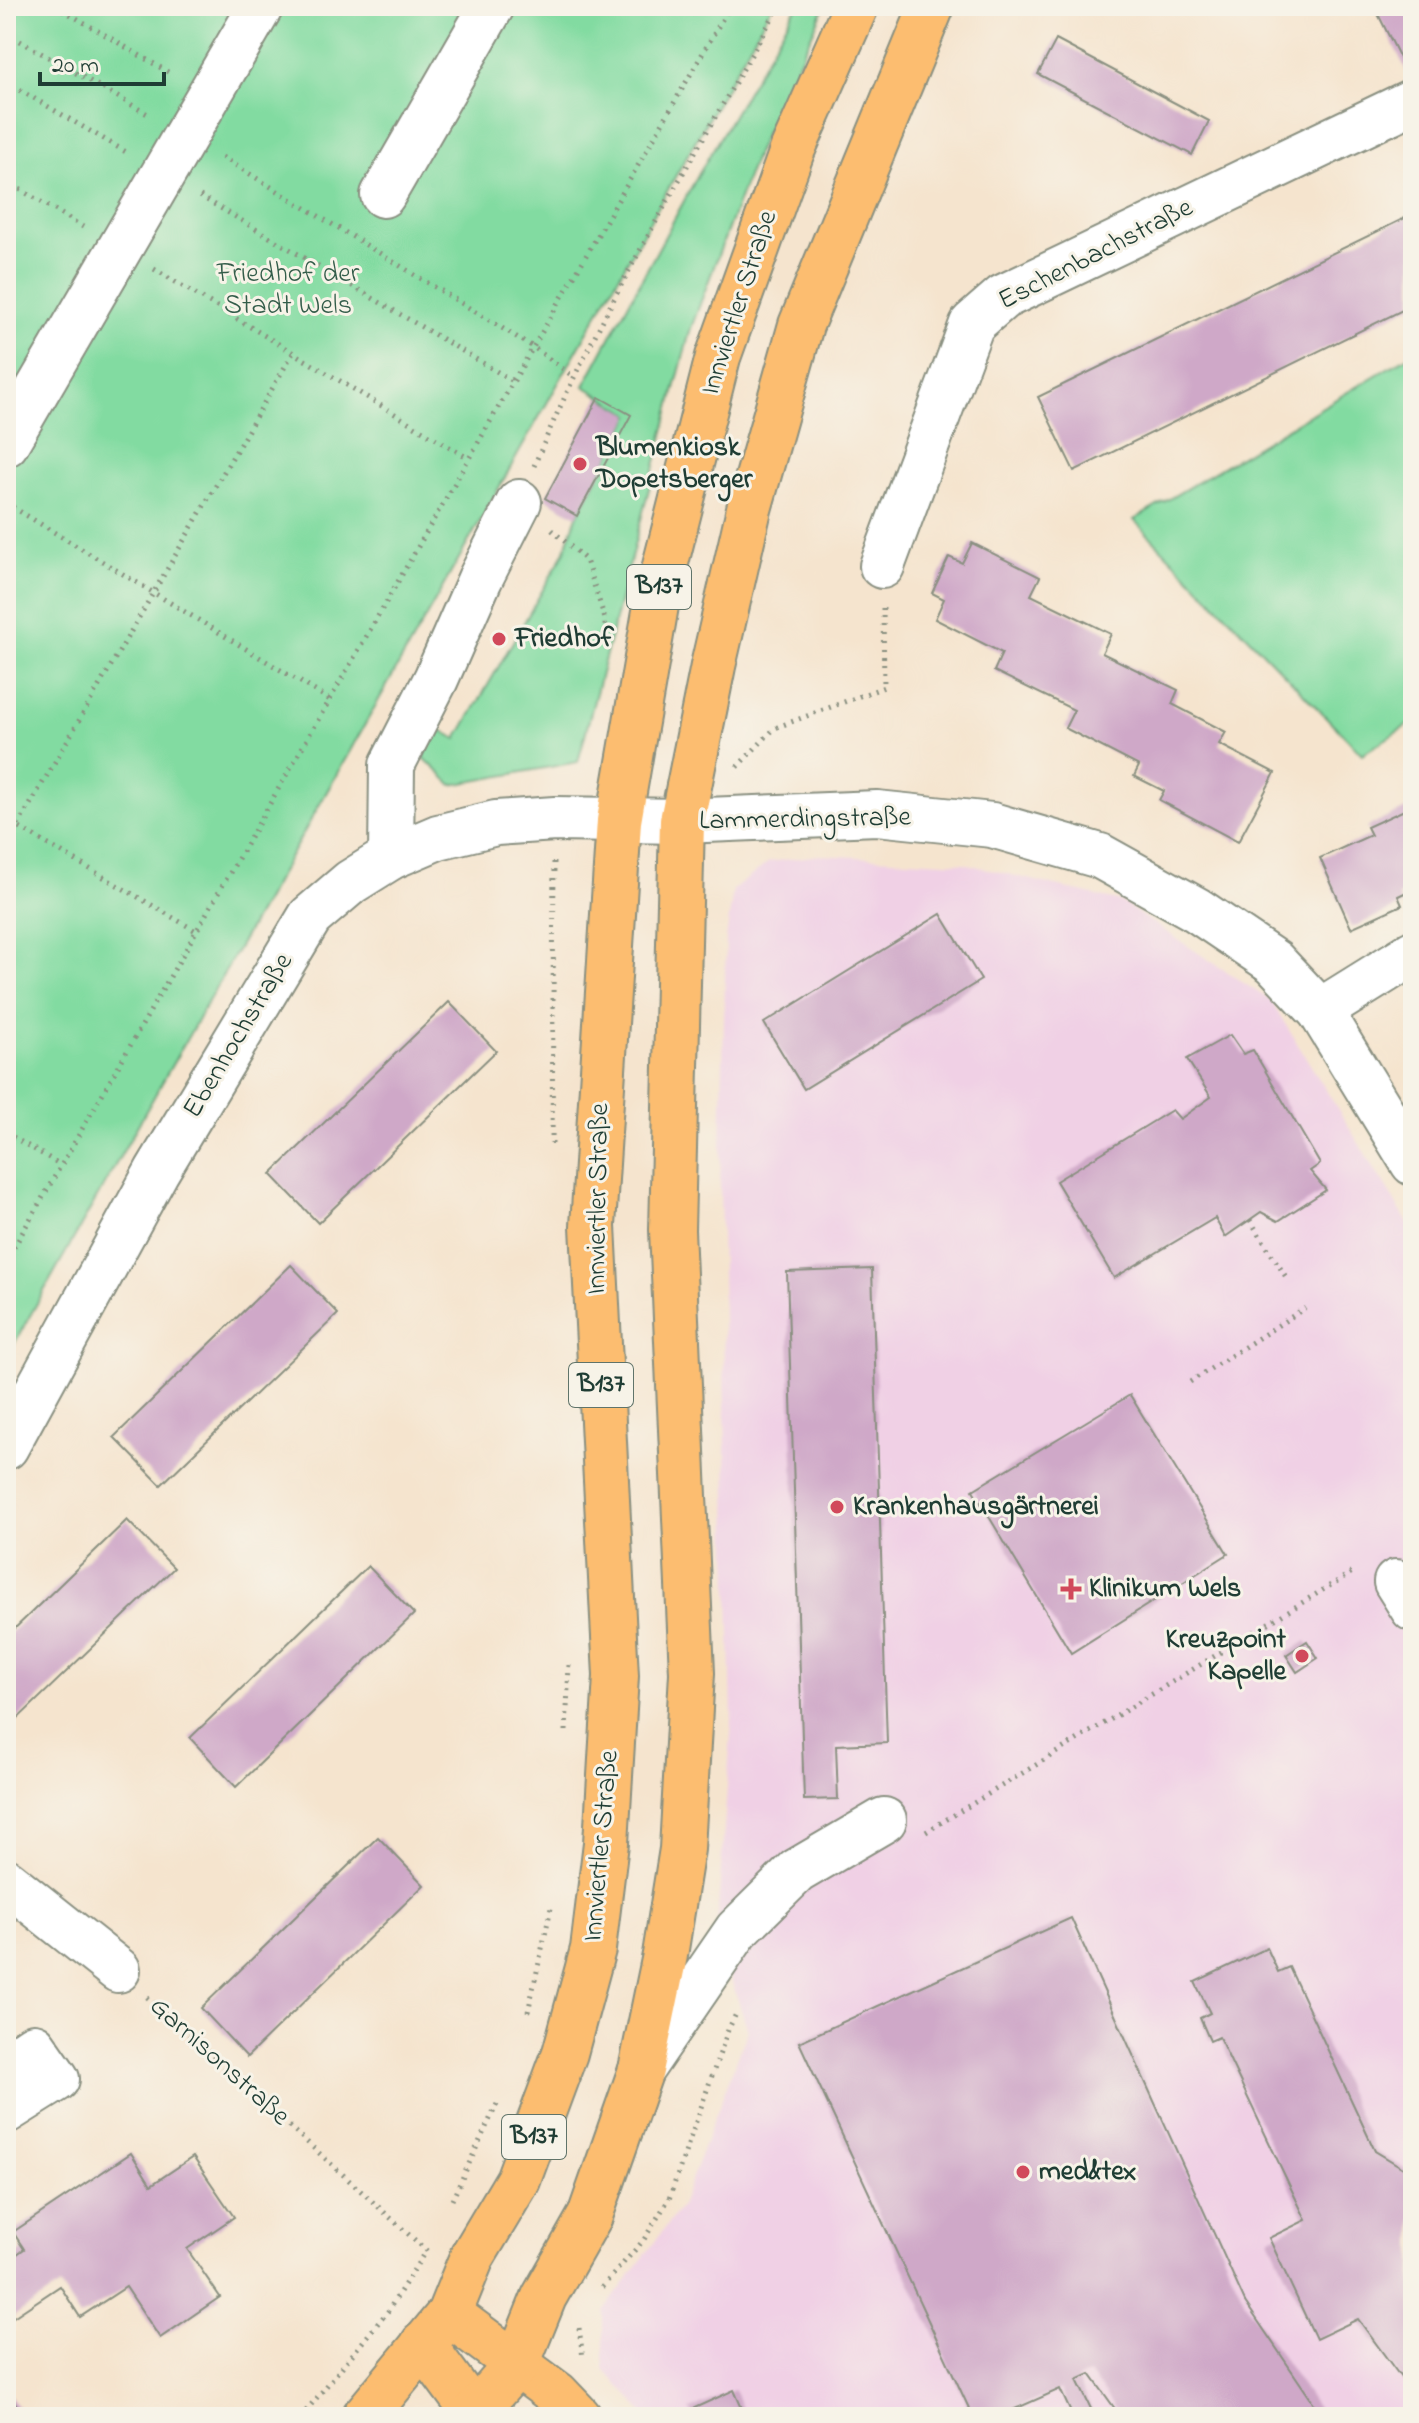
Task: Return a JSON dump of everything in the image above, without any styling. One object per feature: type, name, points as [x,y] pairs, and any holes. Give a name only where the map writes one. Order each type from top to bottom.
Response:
[{"type":"main road","name":"Innviertler Straße","points":[[364,2417],[436,2329],[472,2257],[518,2180],[565,2053],[593,1949],[606,1843],[616,1676],[593,1226],[619,821],[658,594],[718,357],[792,151],[856,6]]},
{"type":"main road","name":"B137","points":[[474,2416],[517,2364],[544,2297],[590,2216],[641,2070],[665,1955],[682,1849],[692,1673],[672,1230],[682,821],[749,509],[801,325],[932,6]]},
{"type":"main road","points":[[436,2329],[517,2364],[557,2394],[579,2417]]},
{"type":"main road","points":[[436,2329],[474,2416]]},
{"type":"street","points":[[6,444],[261,6]]},
{"type":"street","points":[[383,195],[492,6]]},
{"type":"street","name":"Eschenbachstraße","points":[[882,566],[972,324],[1003,297],[1413,101]]},
{"type":"street","points":[[391,857],[392,765],[519,502]]},
{"type":"street","name":"Lammerdingstraße","points":[[619,821],[877,813],[992,825],[1100,856],[1197,910],[1274,962],[1320,1011],[1413,1163]]},
{"type":"street","name":"Ebenhochstraße","points":[[6,1447],[157,1171],[310,917],[351,882],[391,857],[438,837],[496,823],[555,819],[619,821]]},
{"type":"street","points":[[1320,1011],[1413,953]]},
{"type":"street","points":[[641,2070],[737,1930],[797,1871],[903,1827]]},
{"type":"street","points":[[6,1881],[118,1970]]},
{"type":"street","points":[[6,2065],[34,2046],[57,2079],[6,2111]]},
{"type":"path","points":[[56,6],[209,96]]},
{"type":"path","points":[[6,1261],[730,6]]},
{"type":"path","points":[[6,33],[186,135],[533,347],[574,377]]},
{"type":"path","points":[[6,82],[513,381]]},
{"type":"path","points":[[6,181],[468,458]]},
{"type":"path","points":[[6,846],[293,353]]},
{"type":"path","points":[[6,503],[330,700]]},
{"type":"path","points":[[734,770],[775,728],[884,687],[882,566]]},
{"type":"path","points":[[6,820],[196,931]]},
{"type":"path","points":[[6,1133],[61,1165]]},
{"type":"path","points":[[1250,1220],[1286,1277]]},
{"type":"path","points":[[1190,1382],[1305,1308]]},
{"type":"path","points":[[903,1827],[1389,1587]]},
{"type":"path","name":"Garnisonstraße","points":[[118,1970],[426,2250],[388,2311],[301,2417]]},
{"type":"path","points":[[594,2297],[643,2241],[669,2199],[728,2030],[739,2007]]},
{"type":"shaded area","name":"Klinikum Wels","points":[[820,855],[963,863],[1121,902],[1271,1001],[1413,1231],[1413,2417],[648,2417],[604,2369],[604,2311],[681,2206],[748,2030],[716,1935],[732,1721],[720,1186],[726,939],[733,890],[769,862]]},
{"type":"green space","name":"Friedhof der Stadt Wels","points":[[6,6],[772,6],[6,1358]]},
{"type":"green space","points":[[797,6],[825,6],[757,151],[690,331],[578,762],[452,785],[424,758],[434,726],[457,739],[564,553],[577,516],[631,415],[584,386],[698,175]]},
{"type":"green space","points":[[1413,353],[1413,722],[1362,754],[1134,520]]},
{"type":"building","points":[[1374,6],[1413,6],[1413,71],[1408,74]]},
{"type":"building","points":[[1056,40],[1209,121],[1192,155],[1038,74]]},
{"type":"building","points":[[1413,214],[1413,305],[1074,471],[1038,397]]},
{"type":"building","points":[[599,397],[631,415],[577,516],[545,498]]},
{"type":"building","points":[[972,543],[1040,577],[1031,595],[1111,634],[1102,653],[1178,690],[1172,704],[1226,732],[1219,744],[1275,773],[1238,842],[1159,800],[1164,791],[1134,776],[1139,766],[1065,728],[1074,710],[994,671],[1002,653],[935,619],[944,599],[932,593],[949,557],[962,563]]},
{"type":"building","points":[[1413,806],[1413,889],[1398,896],[1402,905],[1351,928],[1320,858],[1371,835],[1367,827]]},
{"type":"building","points":[[941,914],[981,980],[804,1089],[764,1023]]},
{"type":"building","points":[[449,1002],[496,1051],[318,1223],[271,1174]]},
{"type":"building","points":[[1230,1035],[1243,1054],[1253,1050],[1320,1164],[1310,1171],[1326,1190],[1278,1221],[1261,1212],[1225,1237],[1215,1218],[1114,1278],[1056,1181],[1172,1110],[1180,1119],[1211,1097],[1187,1059]]},
{"type":"building","points":[[291,1265],[338,1314],[161,1485],[114,1437]]},
{"type":"building","name":"Krankenhausgärtnerei","points":[[872,1269],[887,1743],[836,1745],[838,1799],[804,1800],[787,1272]]},
{"type":"building","points":[[1130,1395],[1228,1554],[1071,1653],[973,1490]]},
{"type":"building","points":[[127,1520],[174,1568],[6,1730],[6,1637]]},
{"type":"building","points":[[368,1566],[414,1614],[236,1787],[190,1738]]},
{"type":"building","name":"Kreuzpoint Kapelle","points":[[1307,1641],[1318,1658],[1297,1672],[1286,1655]]},
{"type":"building","points":[[378,1837],[424,1885],[247,2057],[201,2008]]},
{"type":"building","name":"med&tex","points":[[1071,1918],[1245,2302],[1323,2417],[1121,2417],[1090,2374],[1077,2380],[1095,2417],[1073,2417],[1060,2389],[997,2417],[973,2417],[799,2042]]},
{"type":"building","points":[[1267,1948],[1278,1972],[1289,1967],[1375,2151],[1413,2174],[1413,2394],[1358,2319],[1316,2339],[1269,2238],[1306,2220],[1219,2037],[1210,2041],[1200,2018],[1210,2013],[1195,1982]]},
{"type":"building","points":[[131,2153],[151,2185],[193,2157],[234,2217],[187,2249],[220,2297],[160,2338],[126,2287],[80,2317],[60,2286],[6,2322],[6,2262],[24,2249],[13,2232]]},
{"type":"building","points":[[6,2389],[22,2413],[15,2417],[6,2417]]},
{"type":"building","points":[[734,2390],[745,2415],[693,2417],[690,2410]]},
{"type":"place","name":"Blumenkiosk Dopetsberger","points":[[580,464]]},
{"type":"place","name":"Friedhof","points":[[499,639]]},
{"type":"place","name":"Krankenhausgärtnerei","points":[[837,1507]]},
{"type":"place","name":"Klinikum Wels","points":[[1071,1589]]},
{"type":"place","name":"Kreuzpoint Kapelle","points":[[1302,1656]]},
{"type":"place","name":"med&tex","points":[[1023,2172]]}]
